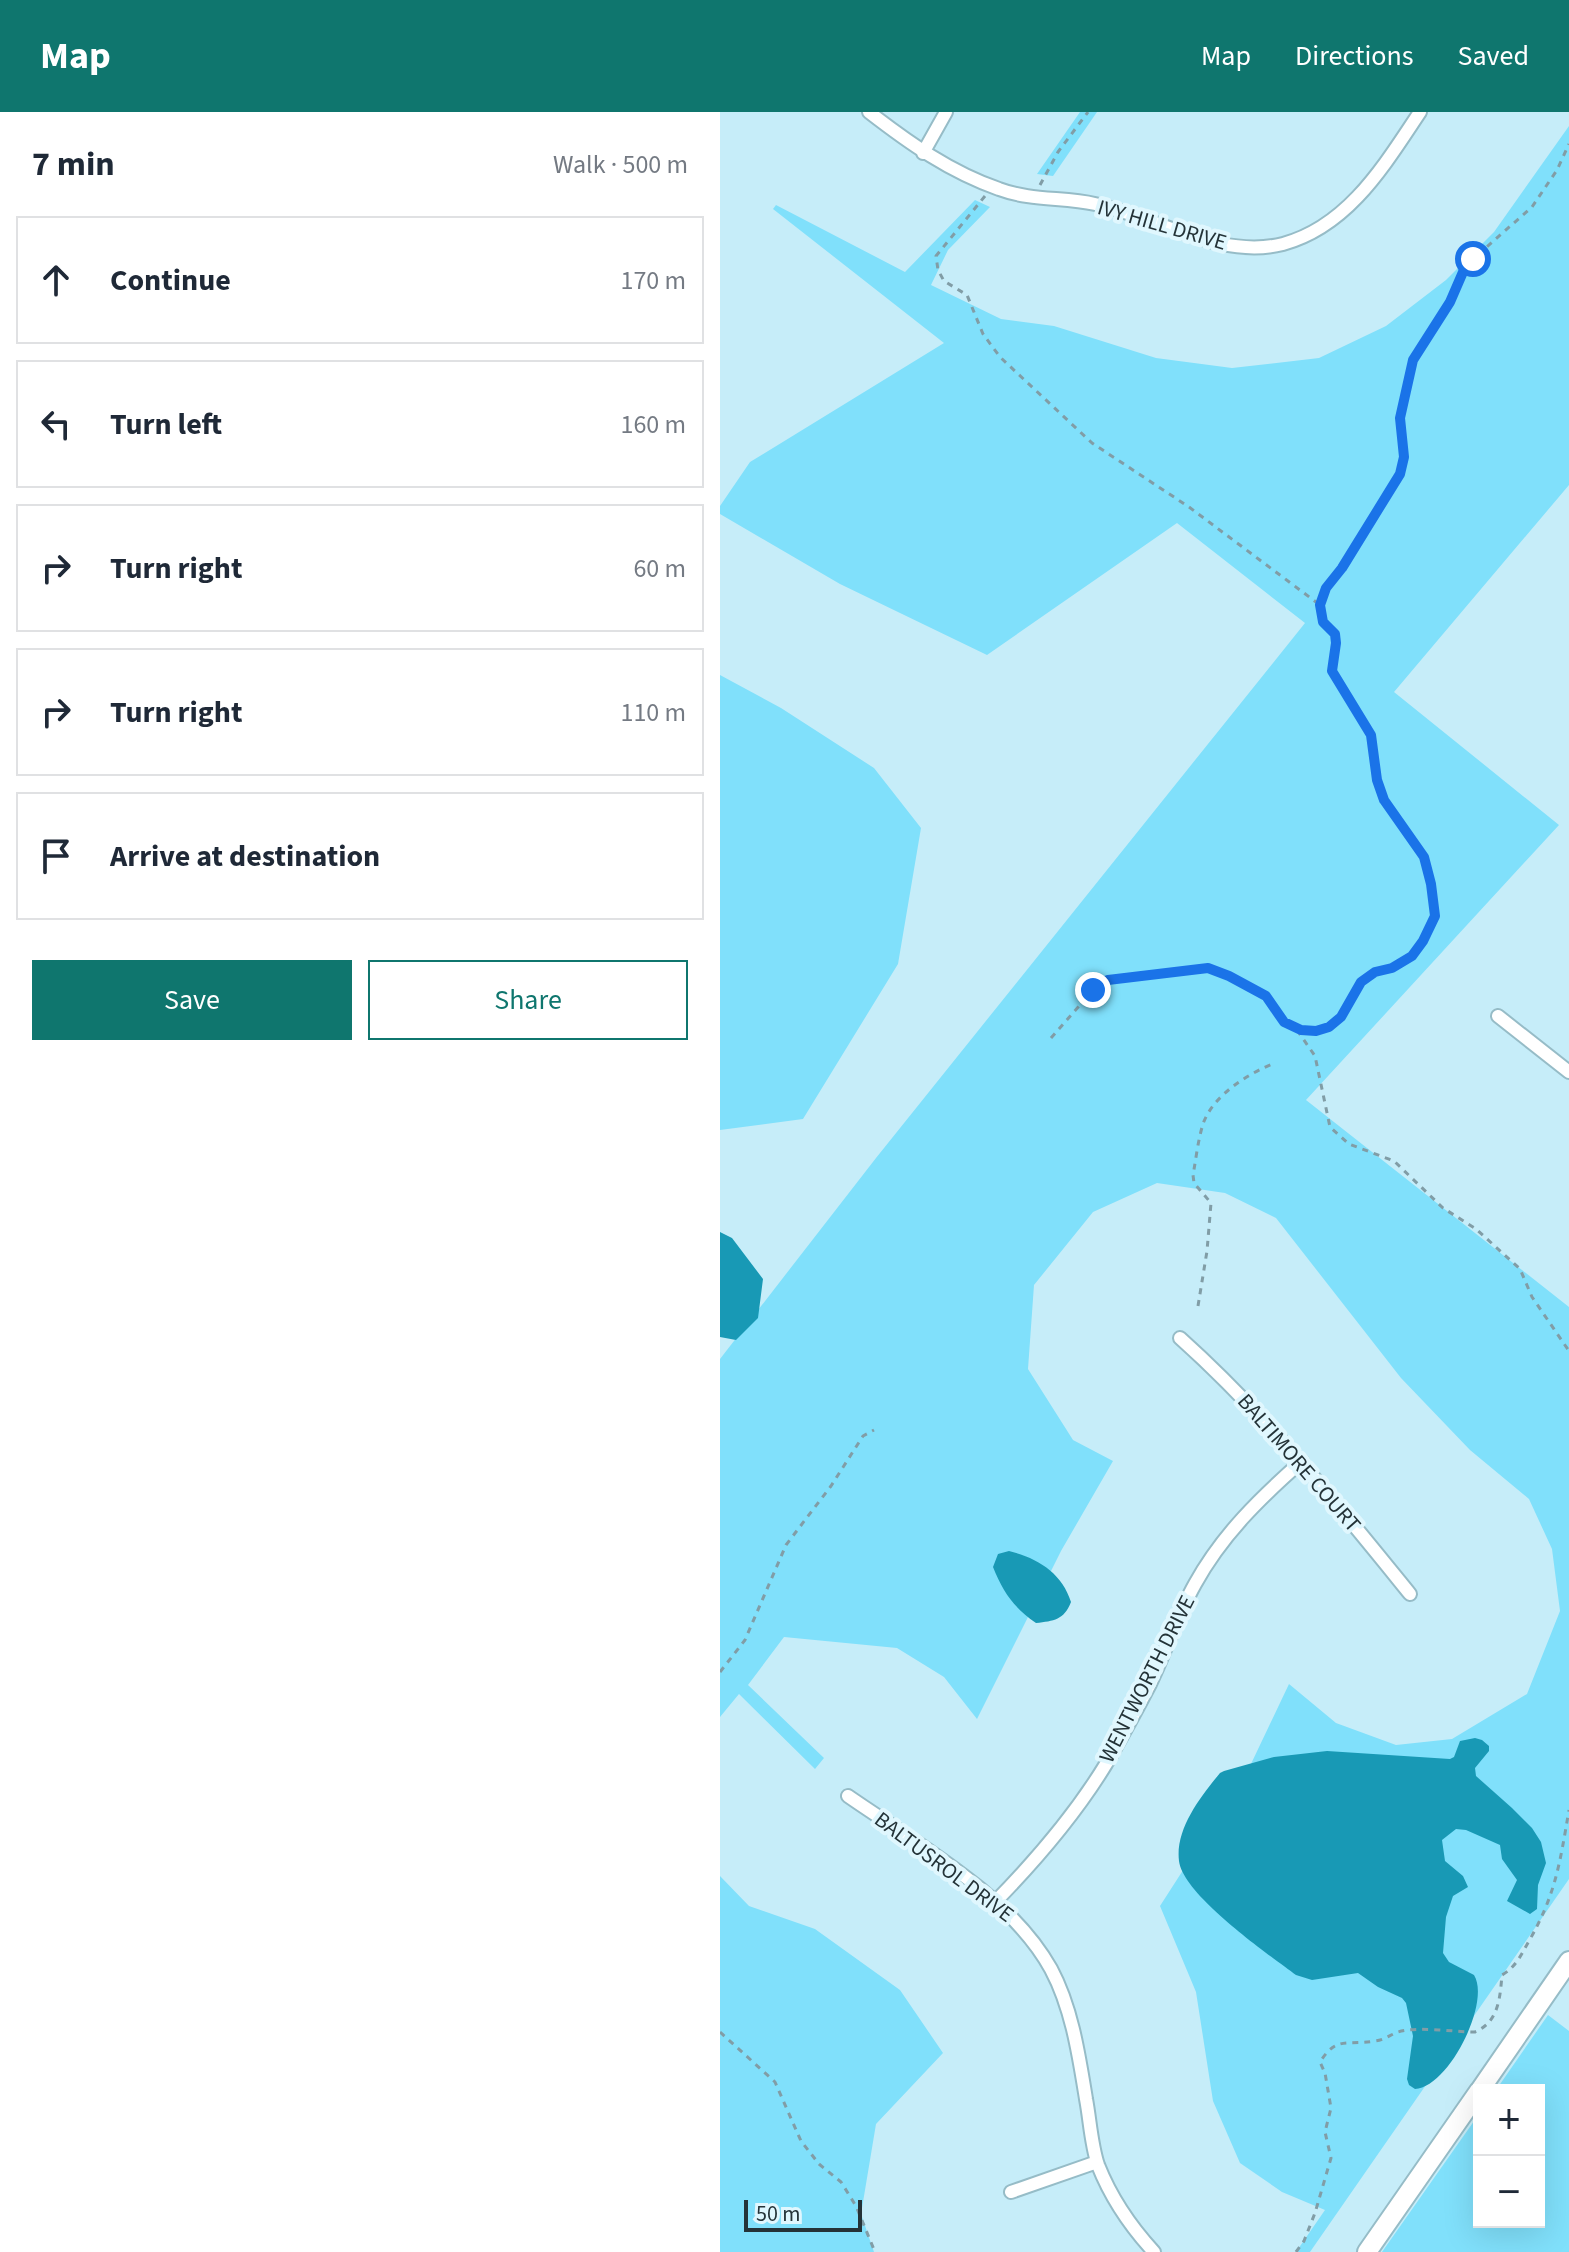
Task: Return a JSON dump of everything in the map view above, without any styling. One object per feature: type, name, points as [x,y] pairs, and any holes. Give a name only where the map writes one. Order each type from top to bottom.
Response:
[{"type":"street","name":"IVY HILL DRIVE","points":[[869,112],[923,153],[992,186],[1033,198],[1095,203],[1237,247],[1282,244],[1314,230],[1359,198],[1420,112]]},
{"type":"street","points":[[923,153],[946,112]]},
{"type":"street","points":[[1498,1016],[1569,1072]]},
{"type":"street","name":"BALTIMORE COURT","points":[[1180,1338],[1245,1399],[1302,1461],[1410,1594]]},
{"type":"street","name":"WENTWORTH DRIVE","points":[[996,1901],[1045,1850],[1076,1811],[1106,1764],[1150,1682],[1196,1582],[1220,1546],[1265,1494],[1302,1461]]},
{"type":"street","name":"BALTUSROL DRIVE","points":[[848,1796],[996,1901],[1022,1927],[1044,1959],[1073,2029],[1097,2162],[1109,2190],[1132,2228],[1154,2252]]},
{"type":"street","points":[[1483,2084],[1569,1961]]},
{"type":"street","points":[[1367,2252],[1473,2099]]},
{"type":"street","points":[[1011,2192],[1097,2162]]},
{"type":"path","points":[[1033,198],[1058,152],[1088,112]]},
{"type":"path","points":[[1051,1038],[1093,990],[1108,980],[1208,968],[1266,996],[1284,1022],[1316,1031],[1329,1027],[1341,1017],[1361,982],[1375,972],[1392,968],[1412,956],[1423,941],[1435,916],[1424,857],[1384,800],[1377,780],[1371,735],[1332,671],[1335,634],[1323,622],[1320,605],[1326,588],[1342,568],[1400,474],[1404,457],[1400,418],[1413,360],[1450,302],[1463,272],[1473,259],[1532,207],[1557,170],[1569,144]]},
{"type":"path","points":[[992,186],[936,256],[944,281],[967,295],[983,334],[1000,357],[1092,443],[1189,507],[1320,605]]},
{"type":"path","points":[[1295,1027],[1315,1056],[1330,1127],[1349,1144],[1394,1161],[1443,1208],[1476,1229],[1520,1269],[1532,1297],[1569,1351]]},
{"type":"path","points":[[1198,1306],[1211,1203],[1194,1183],[1193,1175],[1204,1122],[1215,1105],[1240,1082],[1253,1072],[1275,1063]]},
{"type":"path","points":[[720,1672],[745,1640],[786,1545],[831,1486],[863,1436],[874,1430]]},
{"type":"path","points":[[1296,2252],[1315,2213],[1331,2158],[1325,2132],[1331,2108],[1320,2062],[1329,2048],[1338,2043],[1384,2040],[1398,2032],[1475,2032],[1483,2028],[1501,2000],[1502,1975],[1513,1968],[1543,1917],[1555,1887],[1569,1810]]},
{"type":"path","points":[[720,2032],[775,2082],[801,2141],[849,2194],[875,2252]]},
{"type":"shaded area","points":[[1080,112],[1097,112],[1053,176],[1037,174]]},
{"type":"shaded area","points":[[1569,126],[1569,485],[1394,692],[1559,825],[1306,1100],[1569,1307],[1569,1879],[1310,2252],[1296,2252],[1325,2210],[1282,2192],[1240,2163],[1213,2101],[1196,1992],[1160,1906],[1250,1766],[1289,1684],[1336,1723],[1396,1745],[1452,1739],[1527,1694],[1560,1611],[1552,1549],[1529,1499],[1470,1450],[1401,1378],[1276,1218],[1225,1193],[1157,1183],[1093,1212],[1034,1285],[1028,1369],[1073,1440],[1113,1461],[1061,1551],[977,1719],[944,1677],[897,1648],[784,1637],[748,1685],[824,1758],[815,1769],[739,1694],[720,1717],[720,1359],[876,1158],[1305,623],[1177,523],[987,655],[840,584],[720,514],[720,506],[750,462],[944,343],[773,209],[776,205],[905,272],[975,200],[990,207],[948,250],[931,285],[1001,319],[1054,326],[1156,358],[1232,368],[1319,358],[1386,326],[1446,280],[1494,232]]},
{"type":"shaded area","points":[[720,675],[781,708],[874,768],[921,828],[898,964],[803,1119],[720,1130]]},
{"type":"shaded area","points":[[720,1232],[732,1238],[763,1279],[758,1318],[736,1340],[720,1337]]},
{"type":"shaded area","points":[[1009,1551],[1048,1568],[1062,1583],[1071,1602],[1062,1616],[1036,1623],[1010,1599],[993,1567],[998,1554]]},
{"type":"shaded area","points":[[1475,1738],[1489,1746],[1489,1751],[1475,1768],[1476,1776],[1532,1828],[1541,1842],[1546,1863],[1538,1885],[1537,1909],[1530,1914],[1507,1901],[1517,1880],[1502,1859],[1500,1845],[1466,1830],[1456,1829],[1442,1840],[1445,1861],[1463,1876],[1468,1887],[1453,1896],[1446,1917],[1443,1953],[1449,1962],[1474,1975],[1478,1988],[1477,2004],[1464,2041],[1453,2059],[1428,2085],[1415,2089],[1407,2079],[1413,2036],[1406,2003],[1402,1998],[1358,1973],[1312,1980],[1296,1975],[1228,1923],[1195,1890],[1179,1861],[1181,1837],[1198,1803],[1224,1771],[1274,1757],[1327,1751],[1450,1759],[1454,1757],[1460,1741]]},
{"type":"shaded area","points":[[720,1876],[749,1906],[815,1929],[900,1990],[943,2053],[876,2124],[861,2214],[874,2252],[720,2252]]},
{"type":"shaded area","points":[[1548,2015],[1569,2031],[1569,2252],[1382,2252],[1473,2123],[1473,2228],[1545,2228],[1545,2084],[1500,2084]]},
{"type":"route","points":[[1093,990],[1108,980],[1208,968],[1266,996],[1284,1022],[1301,1030],[1316,1031],[1329,1027],[1341,1017],[1361,982],[1375,972],[1392,968],[1412,956],[1423,941],[1435,916],[1424,857],[1384,800],[1377,780],[1371,735],[1332,671],[1335,634],[1323,622],[1320,605],[1326,588],[1342,568],[1400,474],[1404,457],[1400,418],[1406,380],[1413,360],[1473,259]]}]
